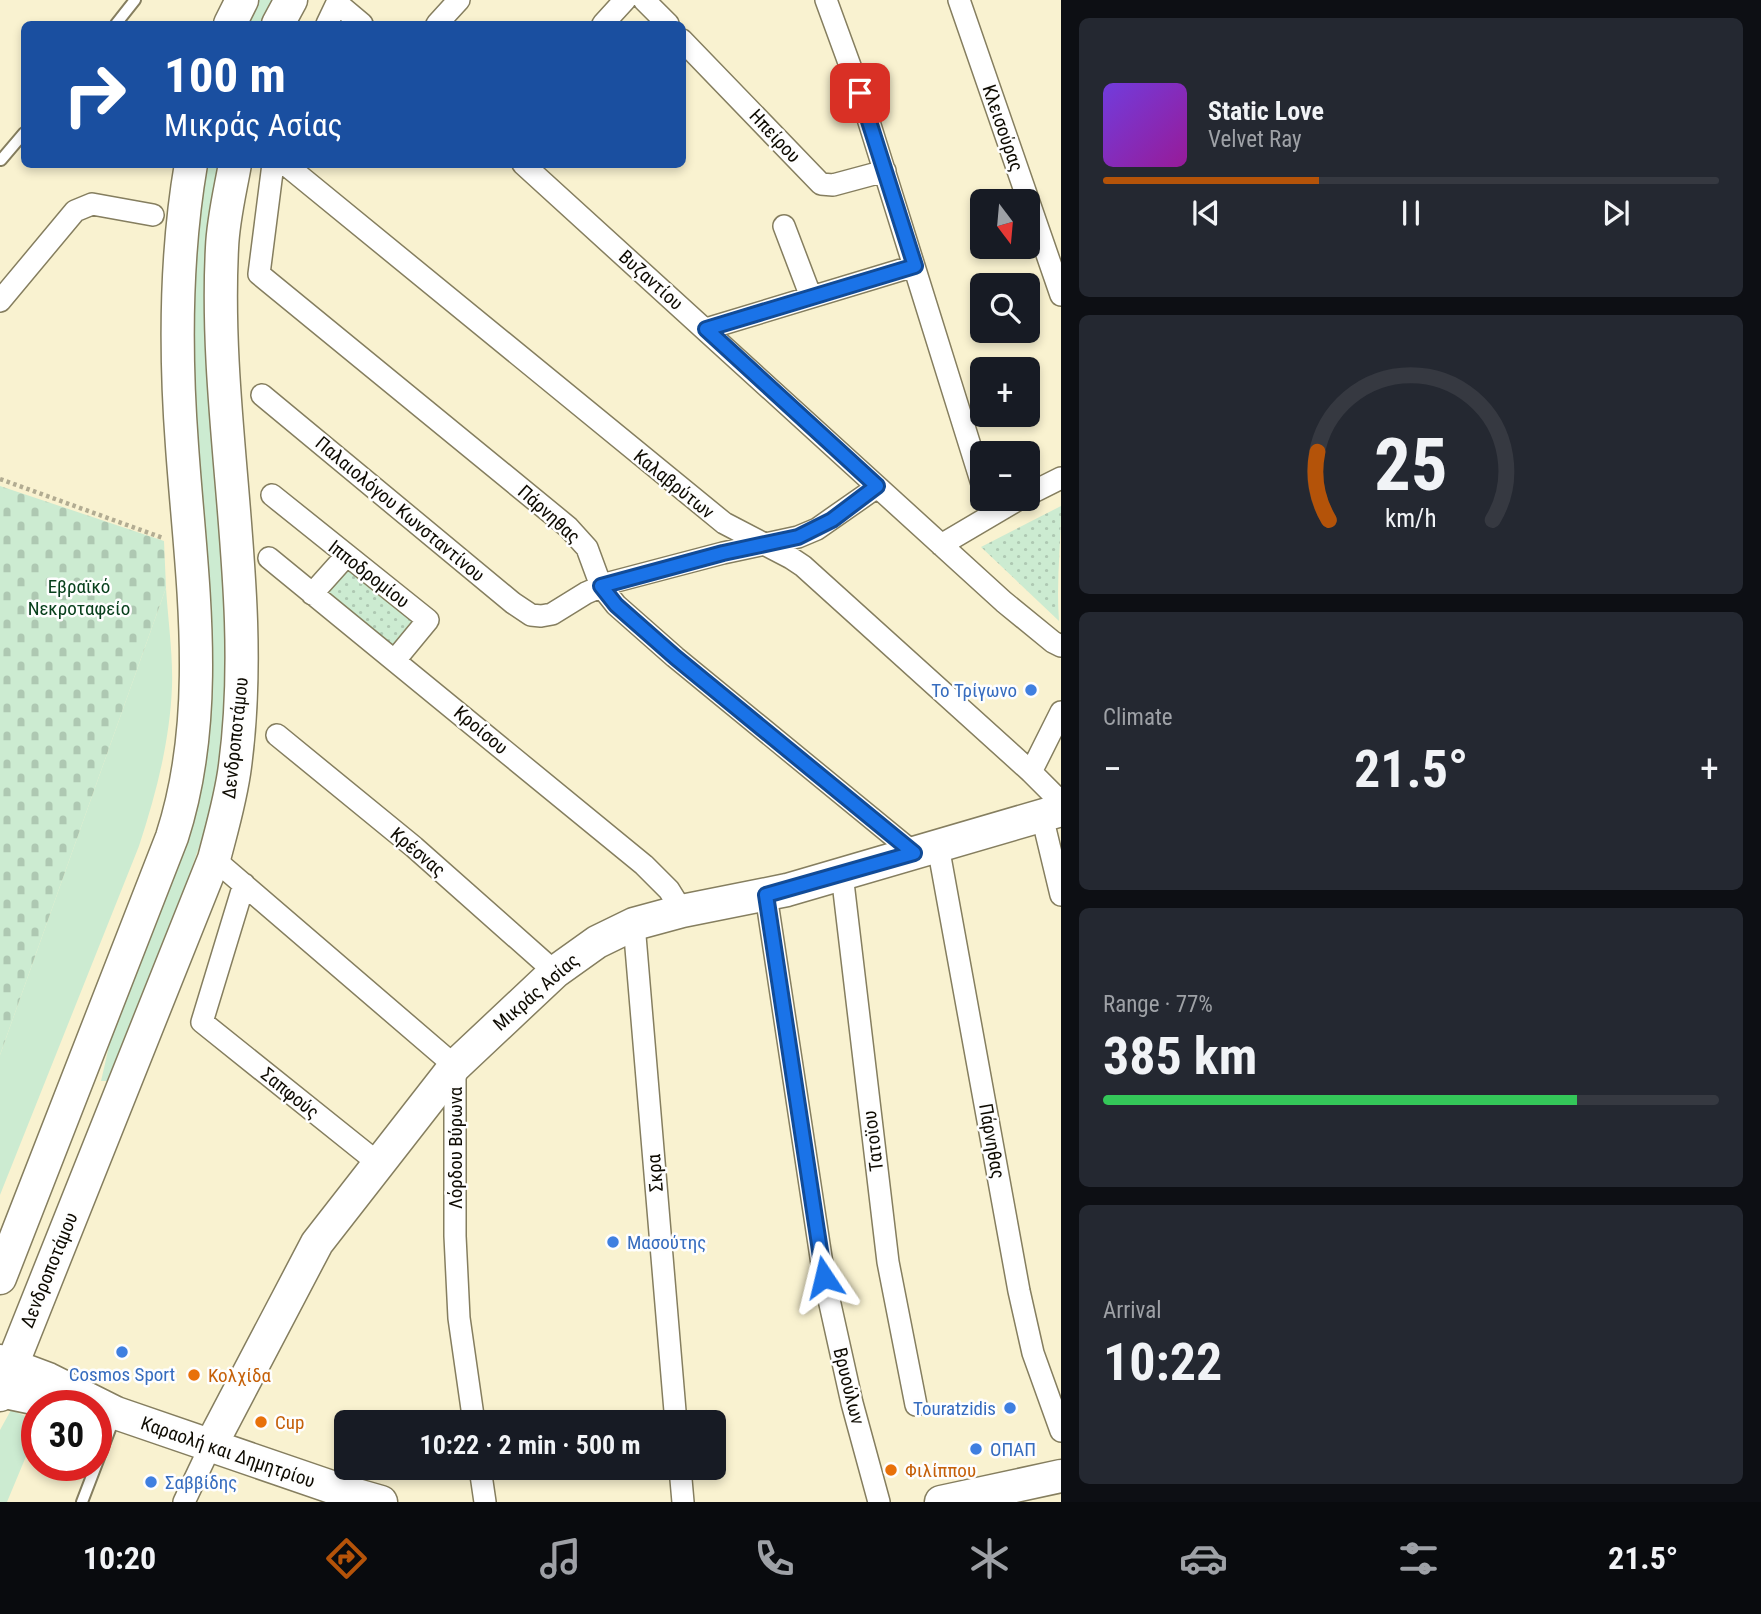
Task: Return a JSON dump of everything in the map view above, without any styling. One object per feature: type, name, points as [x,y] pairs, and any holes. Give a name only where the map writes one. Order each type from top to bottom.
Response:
[{"type":"main road","points":[[232,21],[242,0]]},
{"type":"main road","points":[[280,21],[291,0]]},
{"type":"main road","points":[[0,1278],[180,811],[189,766],[195,705],[196,640],[182,443],[178,319],[183,219],[190,168]]},
{"type":"main road","name":"Δενδροποτάμου","points":[[3,1381],[214,859],[235,767],[241,682],[237,555],[221,305],[222,245],[233,168]]},
{"type":"main road","name":"Μικράς Ασίας","points":[[211,1445],[317,1242],[455,1066],[555,972],[597,942],[634,924],[682,911],[766,895],[926,850],[1055,809]]},
{"type":"main road","name":"Καραολή και Δημητρίου","points":[[3,1381],[48,1379],[67,1390]]},
{"type":"main road","points":[[3,1381],[27,1390]]},
{"type":"main road","name":"Καραολή και Δημητρίου","points":[[112,1414],[211,1445],[344,1497],[381,1502]]},
{"type":"main road","points":[[941,1502],[1061,1476]]},
{"type":"street","points":[[440,21],[459,0]]},
{"type":"street","points":[[606,21],[625,0]]},
{"type":"street","points":[[644,0],[665,21]]},
{"type":"street","points":[[826,0],[860,93],[970,445]]},
{"type":"street","name":"Κλεισούρας","points":[[959,0],[1061,295]]},
{"type":"street","points":[[328,21],[337,3],[358,21]]},
{"type":"street","name":"Ηπείρου","points":[[686,44],[821,184],[832,185],[885,171]]},
{"type":"street","name":"Πάρνηθας","points":[[273,168],[259,274],[568,527],[587,548],[601,586],[616,605],[666,650],[926,850],[1032,1353],[1061,1430]]},
{"type":"street","name":"Καλαβρύτων","points":[[290,168],[693,499],[735,531],[766,544],[803,566],[1031,772],[1055,809]]},
{"type":"street","name":"Βυζαντίου","points":[[527,168],[941,545],[1004,601],[1061,646]]},
{"type":"street","points":[[0,301],[75,211],[92,204],[153,215]]},
{"type":"street","points":[[784,226],[811,298]]},
{"type":"street","points":[[706,329],[915,266]]},
{"type":"street","name":"Παλαιολόγου Κωνσταντίνου","points":[[262,395],[513,603],[531,615],[541,616],[557,612],[601,586]]},
{"type":"street","points":[[1040,488],[1061,478]]},
{"type":"street","points":[[601,586],[811,532],[877,486]]},
{"type":"street","name":"Ιπποδρομίου","points":[[272,495],[428,620],[395,660]]},
{"type":"street","points":[[941,545],[983,511]]},
{"type":"street","points":[[312,594],[346,556]]},
{"type":"street","name":"Κροίσου","points":[[269,558],[644,865],[670,890],[682,911]]},
{"type":"street","points":[[1031,772],[1061,712]]},
{"type":"street","name":"Κρέσνας","points":[[277,735],[414,848],[555,972]]},
{"type":"street","points":[[1055,809],[1061,895]]},
{"type":"street","name":"Λόρδου Βύρωνα","points":[[214,859],[455,1066],[454,1236],[459,1318],[472,1410]]},
{"type":"street","name":"Τατοϊου","points":[[842,874],[888,1262],[916,1405]]},
{"type":"street","name":"Σαπφούς","points":[[244,884],[202,1022],[378,1163]]},
{"type":"street","name":"Βρυούλων","points":[[766,895],[824,1277],[879,1502]]},
{"type":"street","name":"Σκρα","points":[[634,924],[675,1410]]},
{"type":"street","points":[[184,1502],[211,1445]]},
{"type":"street","points":[[482,1480],[485,1502]]},
{"type":"street","points":[[681,1480],[682,1502]]},
{"type":"lane","points":[[118,21],[135,0]]},
{"type":"lane","points":[[1,160],[21,137]]},
{"type":"lane","points":[[82,1502],[88,1481]]},
{"type":"path","points":[[0,479],[190,547]]},
{"type":"green space","points":[[259,0],[273,0],[262,21],[248,21]]},
{"type":"green space","points":[[205,168],[221,168],[218,487],[227,675],[222,759],[212,809],[190,873],[107,1081],[101,1081],[119,1009],[183,847],[202,780],[208,745],[211,628],[193,368],[195,247]]},
{"type":"green space","name":"Εβραϊκό Νεκροταφείο","points":[[0,486],[164,541],[166,588],[0,1055]]},
{"type":"green space","points":[[1061,506],[1058,592],[1059,621],[981,547]]},
{"type":"green space","points":[[346,556],[428,620],[395,660],[312,594]]},
{"type":"green space","points":[[166,588],[172,662],[171,707],[151,807],[139,846],[0,1195],[0,1055]]},
{"type":"green space","points":[[11,1410],[21,1414],[21,1468],[7,1502],[0,1502],[0,1430]]},
{"type":"place","name":"Το Τρίγωνο","points":[[1031,690]]},
{"type":"place","name":"Μασούτης","points":[[613,1242]]},
{"type":"place","name":"Cosmos Sport","points":[[122,1352]]},
{"type":"place","name":"Κολχίδα","points":[[194,1375]]},
{"type":"place","name":"Touratzidis","points":[[1010,1408]]},
{"type":"place","name":"Cup","points":[[261,1422]]},
{"type":"place","name":"ΟΠΑΠ","points":[[976,1449]]},
{"type":"place","name":"Φιλίππου","points":[[891,1470]]},
{"type":"place","name":"Σαββίδης","points":[[151,1482]]},
{"type":"route","points":[[824,1277],[766,895],[914,853],[675,657],[616,605],[601,586],[723,553],[798,537],[832,520],[877,486],[706,329],[915,266],[860,93]]}]
